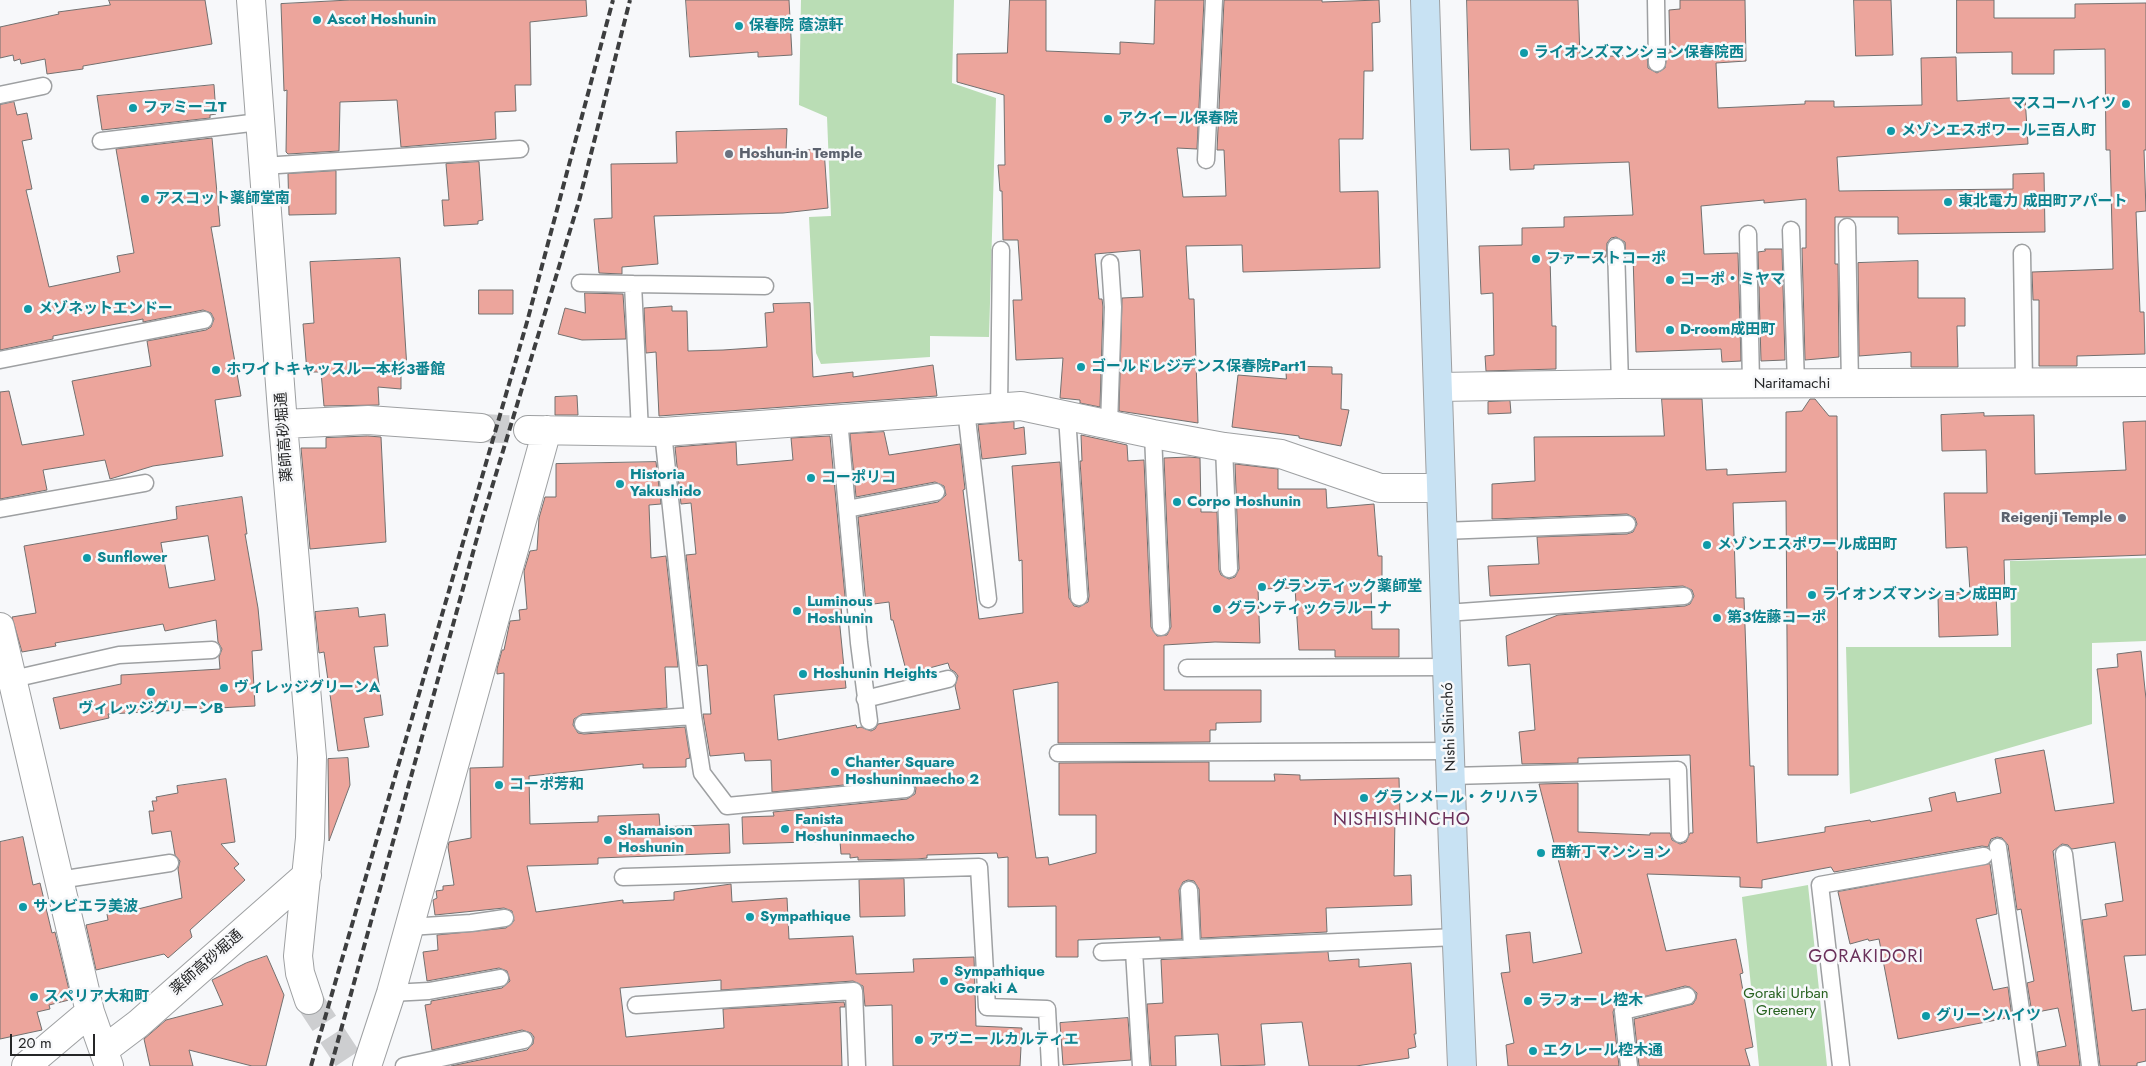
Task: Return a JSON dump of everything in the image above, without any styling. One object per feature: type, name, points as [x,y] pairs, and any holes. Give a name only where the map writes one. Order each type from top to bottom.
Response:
[{"type":"street","name":"薬師高砂堀通","points":[[251,0],[283,424],[312,757],[308,875],[298,956],[300,973],[309,1000]]},
{"type":"street","name":"Nishi Shinchó","points":[[1425,0],[1462,1066]]},
{"type":"street","name":"Naritamachi","points":[[1438,388],[1620,384],[2146,382]]},
{"type":"street","points":[[356,1064],[391,993],[537,430],[651,432],[1021,406],[1153,434],[1224,447],[1281,454],[1380,488],[1441,488]]},
{"type":"street","points":[[283,424],[368,420],[481,428]]},
{"type":"street","points":[[0,627],[90,1012],[107,1058]]},
{"type":"street","name":"薬師高砂堀通","points":[[107,1058],[138,1024],[308,875]]},
{"type":"street","points":[[26,1066],[90,1012]]},
{"type":"lane","points":[[1206,160],[1214,0]]},
{"type":"lane","points":[[1656,0],[1657,63]]},
{"type":"lane","points":[[0,95],[43,86]]},
{"type":"lane","points":[[101,141],[259,122]]},
{"type":"lane","points":[[263,166],[520,149]]},
{"type":"lane","points":[[1847,227],[1850,384]]},
{"type":"lane","points":[[1791,230],[1796,384]]},
{"type":"lane","points":[[1748,234],[1751,384]]},
{"type":"lane","points":[[1616,247],[1620,384]]},
{"type":"lane","points":[[999,408],[1001,250]]},
{"type":"lane","points":[[2022,253],[2024,382]]},
{"type":"lane","points":[[1109,424],[1113,307],[1110,263]]},
{"type":"lane","points":[[580,282],[765,286]]},
{"type":"lane","points":[[633,284],[651,432],[702,773],[727,806],[906,788]]},
{"type":"lane","points":[[0,360],[204,320]]},
{"type":"lane","points":[[966,410],[988,599]]},
{"type":"lane","points":[[1067,416],[1079,598]]},
{"type":"lane","points":[[839,420],[865,699],[869,721]]},
{"type":"lane","points":[[1153,434],[1161,627]]},
{"type":"lane","points":[[1224,447],[1229,568]]},
{"type":"lane","points":[[0,509],[144,483]]},
{"type":"lane","points":[[847,509],[936,492]]},
{"type":"lane","points":[[1442,531],[1628,524]]},
{"type":"lane","points":[[1446,613],[1684,596]]},
{"type":"lane","points":[[13,679],[119,654],[212,650]]},
{"type":"lane","points":[[1186,668],[1448,667]]},
{"type":"lane","points":[[865,699],[948,679]]},
{"type":"lane","points":[[583,724],[693,716]]},
{"type":"lane","points":[[1058,753],[1678,770],[1680,834]]},
{"type":"lane","points":[[1998,847],[2029,1066]]},
{"type":"lane","points":[[2064,854],[2090,1066]]},
{"type":"lane","points":[[1842,1066],[1820,885],[1984,856]]},
{"type":"lane","points":[[59,880],[170,863]]},
{"type":"lane","points":[[623,877],[979,867],[987,1007],[1047,1009],[1050,1066]]},
{"type":"lane","points":[[1189,890],[1192,948]]},
{"type":"lane","points":[[409,927],[471,924],[505,918]]},
{"type":"lane","points":[[1102,952],[1457,937]]},
{"type":"lane","points":[[1134,951],[1141,1066]]},
{"type":"lane","points":[[391,993],[429,991],[500,978]]},
{"type":"lane","points":[[636,1005],[854,991],[857,1066]]},
{"type":"lane","points":[[1629,1066],[1623,1011],[1687,996]]},
{"type":"lane","points":[[404,1066],[524,1040]]},
{"type":"green space","points":[[801,0],[954,0],[952,83],[996,98],[989,337],[930,336],[930,357],[821,364],[816,353],[809,217],[831,216],[827,117],[799,105]]},
{"type":"green space","points":[[2146,558],[2146,641],[2092,643],[2092,724],[1850,794],[1846,647],[2011,647],[2010,561]]},
{"type":"green space","name":"Goraki Urban Greenery","points":[[1808,885],[1827,1066],[1759,1066],[1742,897]]},
{"type":"building","points":[[109,0],[205,0],[212,44],[83,66],[83,69],[47,74],[45,59],[21,64],[20,59],[14,61],[13,55],[0,58],[0,27],[59,14],[58,12],[110,5]]},
{"type":"building","points":[[350,0],[586,0],[587,16],[530,22],[531,85],[515,85],[516,111],[495,112],[496,139],[401,147],[397,100],[340,102],[339,151],[288,154],[286,152],[287,90],[284,91],[281,4]]},
{"type":"building","name":"保春院 蔭涼軒","points":[[686,0],[789,0],[792,55],[758,57],[758,52],[690,57]]},
{"type":"building","points":[[1010,0],[1046,0],[1046,51],[1120,54],[1120,42],[1154,44],[1155,0],[1204,0],[1197,149],[1177,148],[1183,197],[1226,196],[1224,150],[1217,150],[1224,0],[1322,0],[1322,2],[1379,0],[1380,22],[1372,23],[1373,71],[1364,71],[1363,139],[1339,139],[1340,192],[1378,191],[1380,268],[1243,272],[1242,245],[1186,246],[1189,299],[1194,299],[1198,423],[1119,411],[1122,298],[1143,297],[1140,250],[1095,254],[1099,299],[1102,299],[1103,307],[1100,407],[1080,403],[1080,400],[1060,398],[1063,358],[1016,360],[1013,300],[1022,300],[1018,240],[1003,240],[1002,191],[1000,191],[998,165],[1005,165],[1004,95],[957,82],[957,54],[1007,53]]},
{"type":"building","points":[[1467,0],[1578,0],[1580,58],[1647,54],[1648,68],[1657,73],[1665,68],[1667,53],[1670,53],[1669,10],[1680,9],[1680,0],[1745,0],[1746,61],[1716,63],[1718,108],[1805,104],[1805,101],[1834,101],[1834,107],[1922,105],[1921,58],[1956,57],[1957,101],[2025,97],[2028,144],[1837,157],[1839,191],[2013,189],[2013,174],[2044,173],[2045,232],[1898,234],[1898,217],[1835,217],[1835,264],[1838,264],[1839,357],[1805,360],[1802,248],[1806,248],[1806,199],[1764,203],[1764,200],[1701,206],[1704,254],[1738,253],[1741,361],[1722,362],[1721,349],[1636,352],[1633,256],[1626,256],[1625,242],[1616,237],[1611,238],[1607,243],[1606,257],[1550,258],[1552,326],[1556,326],[1556,369],[1486,371],[1485,356],[1494,355],[1493,293],[1481,294],[1479,246],[1522,245],[1522,228],[1564,227],[1564,217],[1633,215],[1629,162],[1534,165],[1534,169],[1510,170],[1509,149],[1471,150]]},
{"type":"building","points":[[1854,0],[1891,0],[1893,55],[1856,56]]},
{"type":"building","points":[[1957,0],[1994,0],[1994,18],[2075,18],[2075,4],[2146,3],[2146,150],[2144,150],[2146,211],[2136,212],[2140,312],[2144,312],[2145,354],[2077,356],[2077,366],[2039,366],[2039,300],[2033,300],[2032,272],[2113,269],[2110,150],[2106,150],[2105,49],[2054,50],[2054,74],[2012,74],[2012,52],[1957,53]]},
{"type":"building","points":[[214,85],[216,114],[210,115],[210,118],[102,130],[97,96]]},
{"type":"building","points":[[14,102],[17,115],[27,113],[32,139],[22,141],[32,189],[26,190],[49,287],[120,272],[117,256],[134,253],[116,149],[212,138],[220,226],[211,227],[241,396],[215,400],[223,456],[153,466],[110,479],[105,460],[43,470],[47,490],[0,499],[0,392],[9,391],[22,445],[84,435],[72,381],[151,366],[147,341],[206,330],[211,327],[214,319],[211,313],[203,310],[143,322],[143,319],[53,336],[53,339],[0,350],[0,105]]},
{"type":"building","points":[[787,129],[786,151],[824,149],[828,208],[783,213],[654,216],[658,264],[622,267],[622,274],[599,273],[594,219],[612,218],[611,164],[677,163],[676,132]]},
{"type":"building","points":[[479,162],[483,220],[478,221],[478,224],[444,226],[442,200],[449,200],[446,164]]},
{"type":"building","points":[[336,171],[336,214],[289,215],[288,174]]},
{"type":"building","points":[[1765,249],[1782,249],[1785,360],[1761,361],[1758,252],[1765,251]]},
{"type":"building","points":[[400,258],[407,369],[401,369],[401,389],[378,387],[379,405],[324,406],[321,372],[307,372],[303,324],[314,323],[310,262]]},
{"type":"building","points":[[1918,261],[1918,298],[1965,298],[1965,326],[1957,326],[1958,367],[1911,367],[1911,352],[1859,356],[1858,263]]},
{"type":"building","points":[[479,290],[513,290],[513,314],[479,314]]},
{"type":"building","points":[[585,293],[623,294],[626,339],[582,340],[558,334],[565,308],[585,313]]},
{"type":"building","points":[[810,303],[813,377],[853,372],[853,377],[933,365],[937,396],[659,416],[656,352],[646,353],[644,308],[672,306],[672,311],[687,311],[688,351],[723,350],[767,347],[765,313],[774,312],[773,304]]},
{"type":"building","points":[[1286,366],[1332,367],[1332,374],[1342,374],[1341,409],[1349,410],[1341,446],[1299,438],[1299,436],[1232,427],[1238,375],[1286,379]]},
{"type":"building","points":[[577,396],[578,415],[555,415],[555,397]]},
{"type":"building","points":[[1662,399],[1702,399],[1706,470],[1727,469],[1727,475],[1786,472],[1786,412],[1802,411],[1810,399],[1815,399],[1829,416],[1837,416],[1838,775],[1788,775],[1786,501],[1733,503],[1736,598],[1744,598],[1750,766],[1754,766],[1757,843],[1825,832],[1825,827],[1870,820],[1871,822],[1932,811],[1929,798],[1955,792],[1957,802],[2001,793],[1995,759],[2044,750],[2055,811],[2114,803],[2097,669],[2118,667],[2117,654],[2141,651],[2146,699],[2146,955],[2124,956],[2132,1011],[2146,1009],[2146,1061],[2137,1063],[2137,1066],[2100,1066],[2082,920],[2107,916],[2105,904],[2123,901],[2115,842],[2072,849],[2068,845],[2062,844],[2053,851],[2080,1066],[2039,1066],[2037,1052],[2066,1046],[2058,1008],[2032,1013],[2027,983],[2034,981],[2021,909],[2017,910],[2008,845],[2002,838],[1997,837],[1991,839],[1988,847],[1982,846],[1834,872],[1831,867],[1762,880],[1762,888],[1740,887],[1740,877],[1647,874],[1666,951],[1736,939],[1743,973],[1740,974],[1753,1047],[1745,1049],[1750,1066],[1639,1066],[1634,1019],[1693,1004],[1697,993],[1690,987],[1685,986],[1616,1004],[1613,1012],[1619,1066],[1508,1066],[1506,1045],[1514,1043],[1501,973],[1510,972],[1506,935],[1530,932],[1533,963],[1582,953],[1539,784],[1578,783],[1578,832],[1650,835],[1650,833],[1670,833],[1672,840],[1680,844],[1686,842],[1690,833],[1693,833],[1690,755],[1578,758],[1578,763],[1522,764],[1519,732],[1535,730],[1530,664],[1508,666],[1506,636],[1558,615],[1685,606],[1690,604],[1694,596],[1692,590],[1683,586],[1490,596],[1488,566],[1539,564],[1537,537],[1627,534],[1633,532],[1637,524],[1635,518],[1627,514],[1492,519],[1492,484],[1535,481],[1534,437],[1664,436]]},
{"type":"building","points":[[1510,401],[1511,413],[1488,414],[1488,402]]},
{"type":"building","points":[[1984,413],[1984,416],[2034,415],[2035,474],[2126,470],[2123,422],[2146,421],[2146,555],[2004,560],[2005,596],[1996,596],[1998,635],[1939,637],[1938,597],[1940,597],[1940,593],[1970,592],[1967,547],[1946,548],[1944,493],[1987,493],[1986,450],[1942,451],[1941,415]]},
{"type":"building","points":[[1014,422],[1014,429],[1024,427],[1026,454],[982,459],[978,425]]},
{"type":"building","points":[[884,432],[889,455],[960,444],[965,489],[963,490],[979,619],[1023,613],[1022,560],[1019,561],[1012,466],[1060,462],[1069,598],[1074,606],[1079,607],[1088,602],[1080,461],[1082,461],[1081,435],[1127,445],[1128,461],[1144,460],[1151,627],[1157,636],[1167,635],[1171,627],[1164,458],[1200,458],[1201,512],[1217,512],[1219,570],[1221,575],[1229,579],[1235,577],[1239,569],[1235,464],[1278,469],[1278,489],[1326,489],[1327,508],[1374,504],[1378,556],[1382,556],[1382,583],[1371,583],[1372,629],[1399,629],[1399,657],[1335,657],[1335,650],[1299,650],[1295,588],[1258,589],[1260,643],[1215,642],[1164,645],[1164,690],[1261,690],[1261,722],[1216,723],[1216,730],[1210,730],[1210,742],[1058,743],[1058,682],[1013,690],[1036,858],[1048,857],[1049,865],[1096,853],[1096,815],[1059,815],[1059,763],[1209,762],[1209,781],[1275,781],[1274,774],[1300,775],[1300,780],[1399,778],[1400,817],[1395,817],[1394,876],[1411,875],[1412,905],[1326,908],[1327,932],[1201,938],[1199,889],[1194,881],[1188,880],[1183,882],[1179,890],[1182,939],[1160,940],[1160,937],[1078,940],[1078,957],[1056,957],[1056,906],[1008,907],[1008,857],[998,858],[997,853],[927,855],[927,858],[917,859],[858,860],[858,857],[850,858],[850,854],[841,854],[840,841],[743,844],[742,817],[774,816],[773,812],[907,799],[915,794],[916,788],[911,780],[905,779],[772,792],[771,760],[745,761],[744,753],[710,756],[703,714],[711,714],[707,665],[698,666],[686,555],[696,554],[691,503],[681,504],[675,447],[736,442],[737,465],[793,460],[791,438],[830,436],[846,607],[841,607],[842,617],[839,617],[846,688],[774,695],[778,740],[856,725],[857,728],[861,727],[871,731],[878,724],[960,709],[955,686],[958,676],[950,669],[948,663],[907,674],[893,620],[891,620],[889,602],[866,605],[858,517],[938,502],[946,495],[944,486],[935,482],[856,497],[850,434]]},
{"type":"building","points":[[381,437],[386,542],[310,549],[301,448],[326,448],[326,438]]},
{"type":"building","points":[[656,462],[661,504],[649,505],[651,558],[666,556],[678,667],[665,667],[667,708],[582,714],[574,719],[573,725],[578,733],[584,734],[685,727],[690,758],[686,759],[686,767],[643,768],[643,764],[529,776],[530,824],[598,822],[598,816],[659,814],[660,827],[729,824],[730,853],[598,858],[598,864],[527,866],[536,912],[623,900],[623,903],[674,900],[674,892],[731,884],[732,902],[787,898],[789,939],[853,936],[856,974],[914,972],[913,959],[974,957],[976,1026],[1022,1028],[1020,1066],[893,1066],[892,1005],[865,1006],[863,986],[853,981],[721,990],[721,980],[620,988],[626,1037],[724,1028],[723,1009],[844,1002],[845,1007],[840,1007],[842,1066],[451,1066],[527,1050],[533,1044],[534,1037],[531,1033],[522,1030],[432,1050],[425,1005],[431,1004],[431,1001],[502,988],[510,981],[507,971],[499,968],[427,981],[423,952],[438,950],[437,935],[506,928],[514,921],[512,911],[504,908],[435,915],[433,900],[437,898],[436,891],[443,890],[443,886],[454,885],[448,847],[449,842],[471,838],[470,768],[503,767],[504,673],[497,674],[497,669],[502,650],[504,650],[510,621],[520,620],[519,610],[527,609],[524,571],[530,551],[537,550],[539,518],[545,497],[556,497],[556,464]]},
{"type":"building","points":[[242,497],[247,534],[245,534],[258,608],[262,650],[252,651],[255,706],[108,714],[109,718],[60,729],[53,698],[121,684],[121,675],[220,669],[219,657],[222,649],[218,642],[216,620],[165,631],[163,624],[55,643],[56,646],[22,652],[12,617],[36,613],[24,546],[177,519],[176,507]],"holes":[[[208,536],[215,580],[169,588],[161,543]]]},
{"type":"building","points":[[358,608],[359,617],[385,614],[388,646],[374,647],[383,715],[364,718],[369,747],[338,751],[324,652],[319,653],[315,612]]},
{"type":"building","points":[[348,758],[350,785],[329,841],[328,759]]},
{"type":"building","points":[[226,779],[235,842],[221,844],[239,864],[234,868],[245,880],[190,930],[192,937],[168,958],[164,954],[96,970],[86,925],[108,920],[107,914],[129,908],[130,911],[182,898],[178,869],[180,861],[175,855],[171,831],[152,834],[149,811],[154,811],[152,801],[157,801],[156,797],[178,793],[177,786]]},
{"type":"building","points":[[23,837],[33,885],[40,883],[52,933],[55,932],[70,994],[67,995],[69,1000],[49,1005],[50,1009],[37,1012],[42,1030],[0,1039],[0,842]]},
{"type":"building","points":[[1990,864],[1997,914],[1976,919],[1993,990],[2008,987],[2012,1017],[1898,1039],[1879,939],[1869,941],[1868,939],[1850,944],[1838,892]]},
{"type":"building","points":[[904,879],[905,916],[860,917],[859,880]]},
{"type":"building","points":[[1328,952],[1329,961],[1359,959],[1359,967],[1411,963],[1416,1047],[1408,1049],[1409,1058],[1356,1066],[1309,1066],[1302,1022],[1261,1024],[1265,1065],[1221,1066],[1218,1034],[1175,1036],[1176,1066],[1151,1066],[1147,1004],[1163,1003],[1161,960]]},
{"type":"building","points":[[267,956],[284,995],[266,1066],[252,1066],[189,1050],[193,1066],[150,1066],[144,1039],[166,1020],[223,1005],[212,980],[246,963]]},
{"type":"building","points":[[1128,1018],[1131,1060],[1063,1065],[1060,1023]]},
{"type":"tunnel","points":[[481,428],[528,430]]},
{"type":"tunnel","points":[[309,1000],[349,1061]]},
{"type":"railway","points":[[311,1066],[527,322],[613,0]]},
{"type":"railway","points":[[331,1066],[482,520],[579,201],[630,0]]},
{"type":"place","name":"Ascot Hoshunin","points":[[317,20]]},
{"type":"place","name":"保春院 蔭涼軒","points":[[739,26]]},
{"type":"place","name":"ライオンズマンション保春院西","points":[[1524,53]]},
{"type":"place","name":"マスコーハイツ","points":[[2126,104]]},
{"type":"place","name":"ファミーユT","points":[[133,108]]},
{"type":"place","name":"アクイール保春院","points":[[1108,119]]},
{"type":"place","name":"メゾンエスポワール三百人町","points":[[1891,131]]},
{"type":"place","name":"Hoshun-in Temple","points":[[729,154]]},
{"type":"place","name":"アスコット薬師堂南","points":[[145,199]]},
{"type":"place","name":"東北電力 成田町アパート","points":[[1948,202]]},
{"type":"place","name":"ファーストコーポ","points":[[1536,259]]},
{"type":"place","name":"コーポ・ミヤマ","points":[[1670,280]]},
{"type":"place","name":"メゾネットエンドー","points":[[28,309]]},
{"type":"place","name":"D-room成田町","points":[[1670,330]]},
{"type":"place","name":"ゴールドレジデンス保春院Part1","points":[[1081,367]]},
{"type":"place","name":"ホワイトキャッスル一本杉3番館","points":[[216,370]]},
{"type":"place","name":"コーポリコ","points":[[811,478]]},
{"type":"place","name":"Historia Yakushido","points":[[620,484]]},
{"type":"place","name":"Corpo Hoshunin","points":[[1177,502]]},
{"type":"place","name":"Reigenji Temple","points":[[2122,518]]},
{"type":"place","name":"メゾンエスポワール成田町","points":[[1707,545]]},
{"type":"place","name":"Sunflower","points":[[87,558]]},
{"type":"place","name":"グランティック薬師堂","points":[[1262,587]]},
{"type":"place","name":"ライオンズマンション成田町","points":[[1812,595]]},
{"type":"place","name":"グランティックラルーナ","points":[[1217,609]]},
{"type":"place","name":"Luminous Hoshunin","points":[[797,611]]},
{"type":"place","name":"第3佐藤コーポ","points":[[1717,618]]},
{"type":"place","name":"Hoshunin Heights","points":[[803,674]]},
{"type":"place","name":"ヴィレッジグリーンA","points":[[224,688]]},
{"type":"place","name":"ヴィレッジグリーンB","points":[[151,692]]},
{"type":"place","name":"Chanter Square Hoshuninmaecho 2","points":[[835,772]]},
{"type":"place","name":"コーポ芳和","points":[[499,785]]},
{"type":"place","name":"グランメール・クリハラ","points":[[1364,798]]},
{"type":"place","name":"Fanista Hoshuninmaecho","points":[[785,829]]},
{"type":"place","name":"Shamaison Hoshunin","points":[[608,840]]},
{"type":"place","name":"西新丁マンション","points":[[1541,853]]},
{"type":"place","name":"サンビエラ美波","points":[[23,907]]},
{"type":"place","name":"Sympathique","points":[[750,917]]},
{"type":"place","name":"Sympathique Goraki A","points":[[944,981]]},
{"type":"place","name":"スペリア大和町","points":[[34,997]]},
{"type":"place","name":"ラフォーレ椌木","points":[[1528,1001]]},
{"type":"place","name":"グリーンハイツ","points":[[1926,1016]]},
{"type":"place","name":"アヴニールカルティエ","points":[[919,1040]]},
{"type":"place","name":"エクレール椌木通","points":[[1533,1051]]},
{"type":"district","name":"NISHISHINCHO","points":[[1402,821]]},
{"type":"district","name":"GORAKIDORI","points":[[1866,958]]}]
